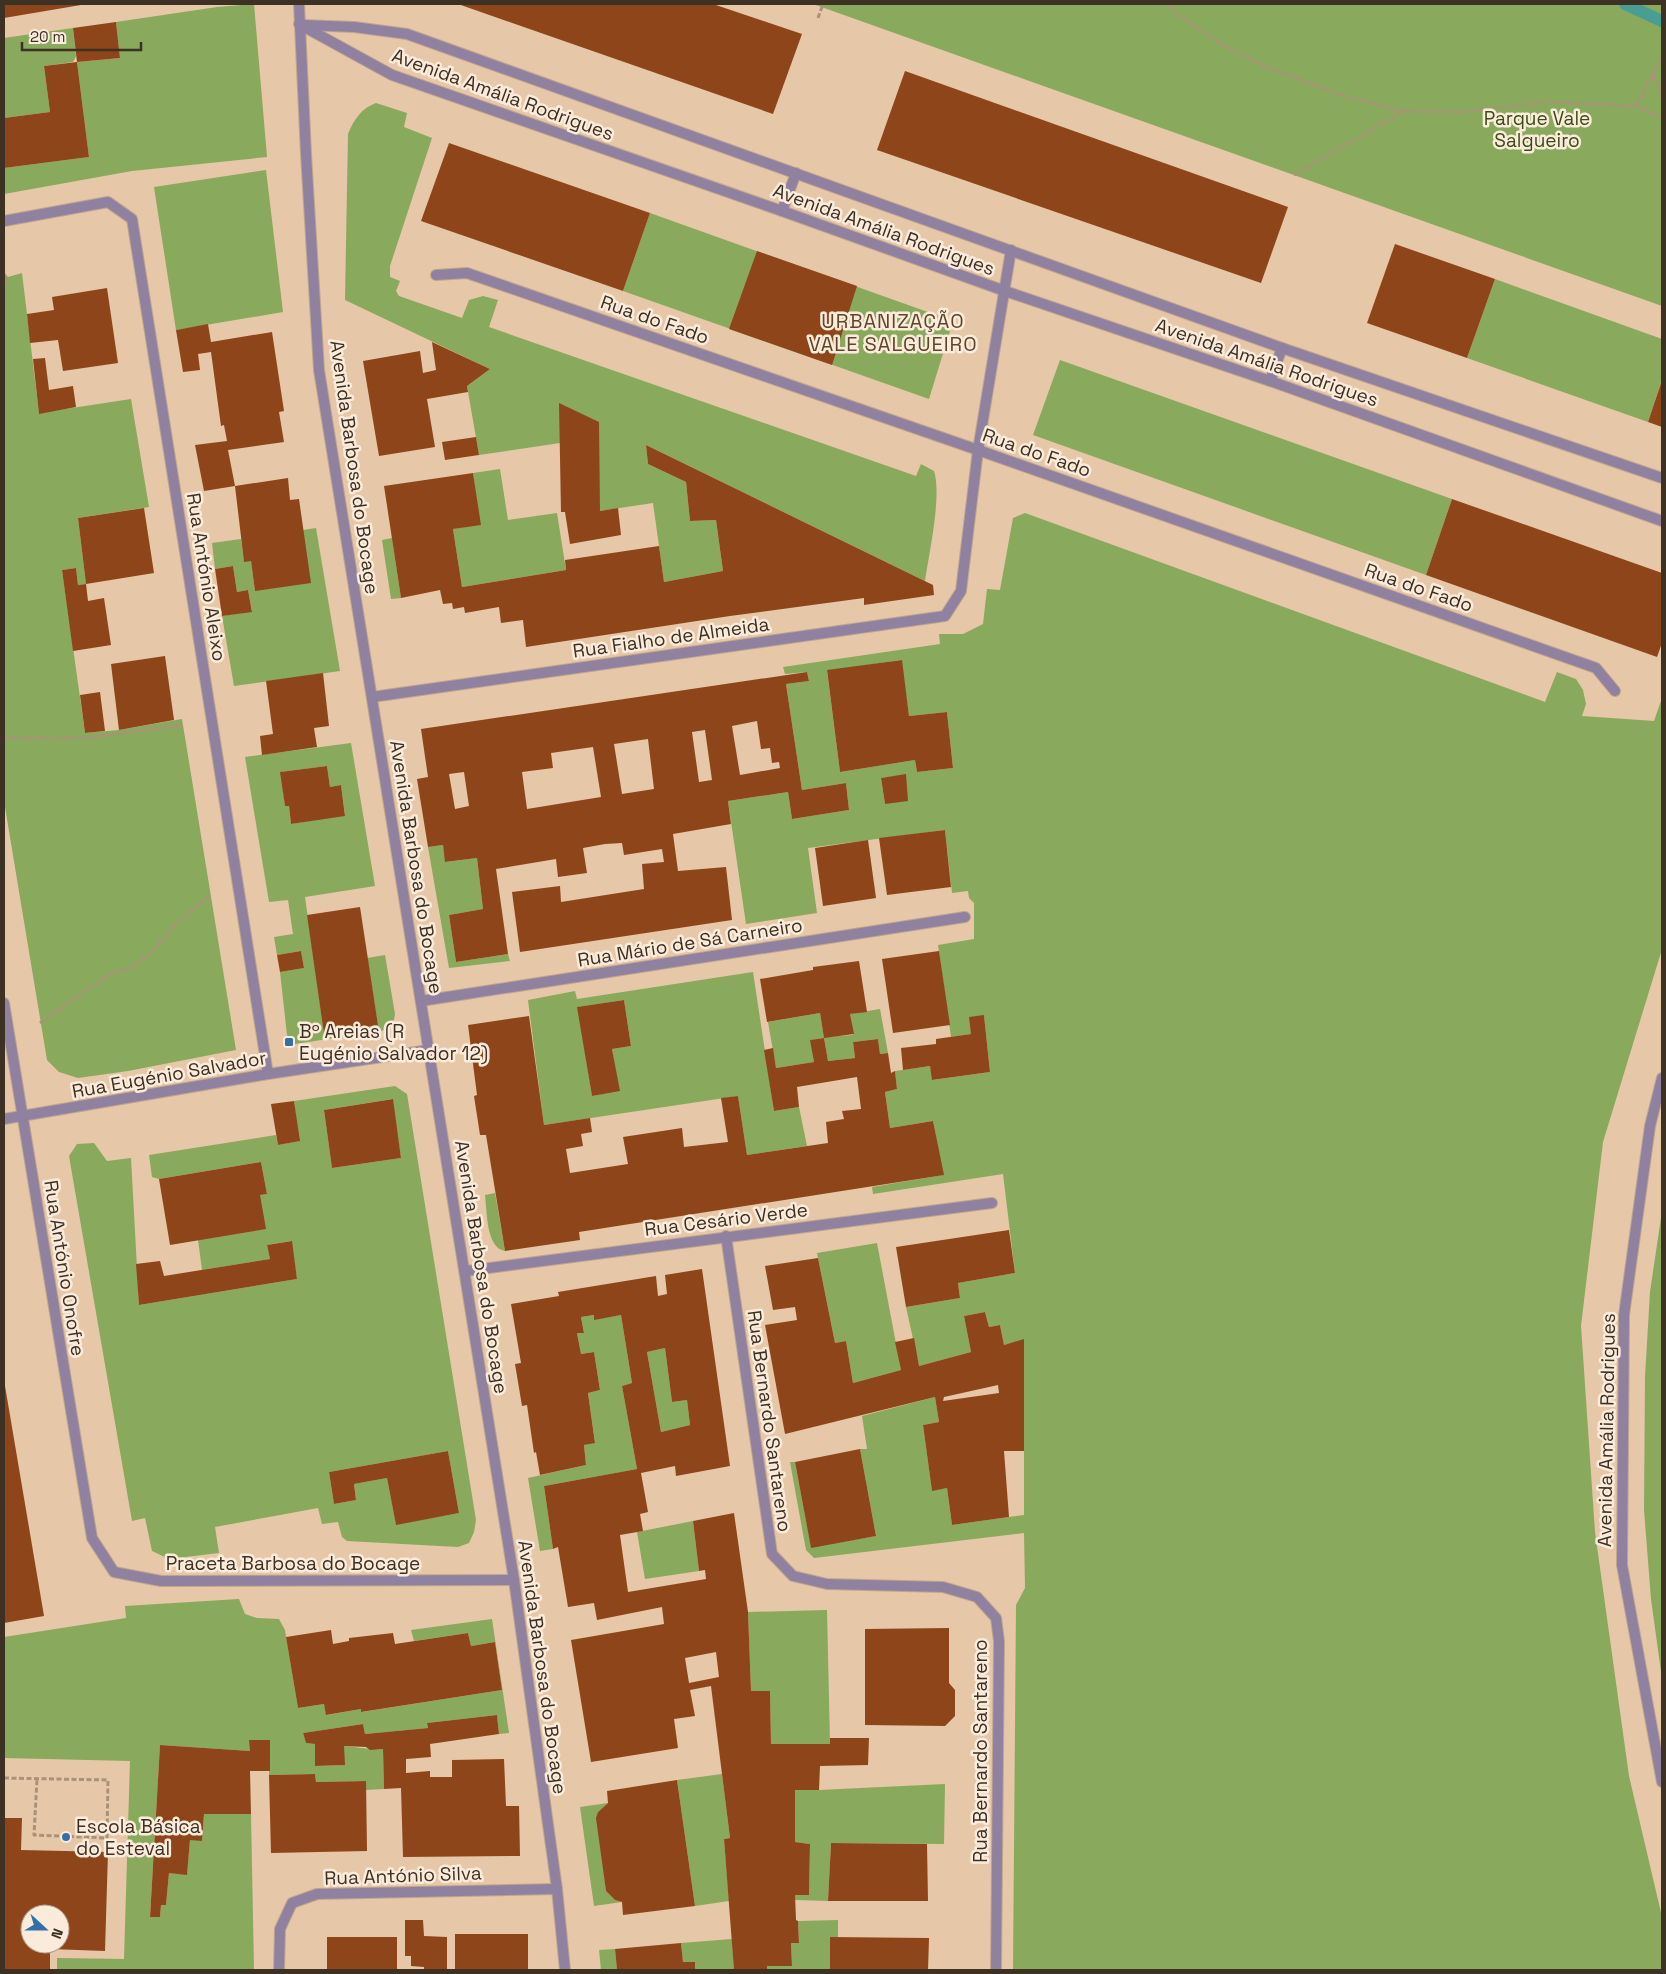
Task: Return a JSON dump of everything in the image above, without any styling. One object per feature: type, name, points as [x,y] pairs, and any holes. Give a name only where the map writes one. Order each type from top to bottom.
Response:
[{"type":"street","name":"Avenida Barbosa do Bocage","points":[[299,4],[319,370],[466,1271],[514,1580],[557,1889],[565,1970]]},
{"type":"street","name":"Avenida Amália Rodrigues","points":[[300,24],[354,27],[407,34],[1282,348],[1662,478]]},
{"type":"street","name":"Avenida Amália Rodrigues","points":[[300,24],[392,75],[1005,291],[1270,381],[1662,521]]},
{"type":"street","points":[[782,211],[796,173]]},
{"type":"street","name":"Rua António Aleixo","points":[[4,220],[108,202],[132,220],[268,1074]]},
{"type":"street","points":[[978,450],[1012,250]]},
{"type":"street","name":"Rua do Fado","points":[[436,275],[467,273],[978,450],[1596,668],[1615,691]]},
{"type":"street","points":[[1270,381],[1282,348]]},
{"type":"street","name":"Rua Fialho de Almeida","points":[[372,698],[945,616],[961,590],[978,450]]},
{"type":"street","name":"Rua Mário de Sá Carneiro","points":[[421,1001],[965,917]]},
{"type":"street","name":"Rua António Onofre","points":[[4,1003],[92,1538]]},
{"type":"street","name":"Rua Eugénio Salvador","points":[[4,1120],[268,1074],[429,1050]]},
{"type":"street","name":"Avenida Amália Rodrigues","points":[[1662,1078],[1650,1126],[1624,1315],[1622,1565],[1662,1782]]},
{"type":"street","name":"Rua Cesário Verde","points":[[466,1271],[992,1203]]},
{"type":"street","name":"Rua Bernardo Santareno","points":[[726,1236],[772,1554],[793,1576],[827,1584],[943,1588],[977,1597],[996,1618],[999,1641],[996,1970]]},
{"type":"street","name":"Praceta Barbosa do Bocage","points":[[92,1538],[114,1572],[161,1581],[514,1580]]},
{"type":"street","name":"Rua António Silva","points":[[279,1970],[280,1929],[292,1903],[317,1894],[557,1889]]},
{"type":"path","points":[[818,18],[823,4]]},
{"type":"path","points":[[1167,4],[1179,16],[1225,46],[1260,64],[1341,95],[1402,112],[1463,112],[1548,102],[1636,106],[1662,118]]},
{"type":"path","points":[[1636,106],[1662,57]]},
{"type":"path","points":[[1654,72],[1662,96]]},
{"type":"path","points":[[1294,176],[1402,112]]},
{"type":"path","points":[[4,292],[8,277]]},
{"type":"path","points":[[4,738],[85,738],[183,725]]},
{"type":"path","points":[[40,1023],[115,972],[131,968],[144,958],[177,923],[211,894]]},
{"type":"path","points":[[4,1778],[108,1780],[107,1838],[34,1835],[37,1779]]},
{"type":"green space","points":[[254,4],[267,157],[132,171],[4,194],[4,168],[89,157],[77,62],[120,58],[116,22],[217,7]]},
{"type":"green space","name":"Parque Vale Salgueiro","points":[[813,4],[1662,4],[1662,306]]},
{"type":"green space","points":[[73,28],[76,56],[73,62],[44,66],[50,112],[4,118],[4,38]]},
{"type":"green space","points":[[376,103],[407,113],[404,127],[432,138],[390,266],[390,277],[400,281],[396,291],[399,296],[462,318],[469,300],[483,296],[498,300],[489,327],[916,476],[921,464],[934,471],[937,495],[936,509],[925,581],[646,445],[648,464],[686,482],[690,521],[716,520],[723,571],[664,582],[653,503],[600,511],[560,443],[479,455],[467,386],[490,369],[345,300],[348,134],[359,115]]},
{"type":"green space","points":[[266,170],[283,312],[176,330],[154,187]]},
{"type":"green space","points":[[650,213],[953,321],[929,399],[623,291]]},
{"type":"green space","points":[[4,272],[8,277],[22,273],[39,413],[131,399],[149,507],[78,518],[86,584],[78,585],[76,568],[62,570],[85,733],[119,730],[182,719],[236,1050],[128,1071],[78,1078],[59,1072],[47,1060],[4,801]]},
{"type":"green space","points":[[1495,279],[1662,339],[1662,379],[1648,422],[1467,358]]},
{"type":"green space","points":[[1060,360],[1452,499],[1426,575],[1033,435]]},
{"type":"green space","points":[[500,469],[508,520],[557,513],[566,570],[462,587],[453,529],[480,524],[473,473]]},
{"type":"green space","points":[[1025,513],[1545,702],[1557,672],[1576,679],[1583,690],[1586,704],[1582,716],[1654,721],[1662,698],[1662,949],[1603,1142],[1581,1326],[1595,1532],[1629,1776],[1662,1917],[1662,1970],[1013,1970],[1016,1605],[1025,1588],[1024,1533],[814,1558],[806,1550],[790,1462],[795,1462],[811,1547],[876,1536],[860,1449],[867,1449],[862,1416],[935,1397],[939,1422],[923,1425],[932,1490],[947,1488],[952,1525],[1024,1515],[1024,1340],[1004,1345],[1000,1325],[989,1327],[985,1312],[964,1316],[971,1352],[919,1366],[906,1307],[960,1298],[958,1283],[1015,1273],[1003,1174],[873,1194],[872,1187],[943,1175],[933,1121],[890,1128],[885,1092],[897,1089],[895,1071],[930,1066],[933,1080],[990,1072],[984,1015],[971,1034],[951,1037],[938,945],[974,939],[974,903],[969,898],[968,891],[952,893],[945,830],[808,848],[817,913],[746,924],[728,801],[788,792],[792,819],[849,810],[846,783],[802,790],[786,684],[809,681],[807,672],[785,674],[783,667],[940,644],[939,634],[963,634],[983,624],[987,589],[1000,590],[1013,518]],"holes":[[[901,660],[909,716],[947,712],[953,768],[917,772],[915,760],[840,772],[827,671]],[[905,775],[885,804],[881,778]]]},
{"type":"green space","points":[[316,528],[340,671],[234,686],[222,616],[252,611],[248,590],[237,592],[233,566],[215,569],[212,543],[241,539],[244,561],[251,561],[255,591],[303,530]]},
{"type":"green space","points":[[392,538],[401,598],[391,599],[382,540]]},
{"type":"green space","points":[[351,743],[375,886],[305,897],[324,1033],[378,1025],[367,958],[385,955],[395,1014],[394,1020],[386,1030],[295,1044],[287,1035],[280,972],[304,968],[301,951],[277,955],[274,937],[293,934],[288,900],[269,902],[245,757]],"holes":[[[327,766],[330,787],[341,785],[345,815],[291,824],[289,806],[285,806],[281,772]]]},
{"type":"green space","points":[[443,845],[446,862],[477,858],[483,909],[449,915],[456,962],[508,954],[510,961],[449,968],[428,847]]},
{"type":"green space","points":[[753,972],[774,1111],[799,1107],[807,1146],[747,1155],[738,1096],[544,1125],[528,1000],[575,991],[577,999]],"holes":[[[624,1000],[631,1046],[612,1049],[619,1090],[592,1096],[578,1007]]]},
{"type":"green space","points":[[880,1009],[888,1053],[880,1054],[878,1039],[853,1042],[855,1058],[828,1061],[824,1038],[811,1040],[814,1062],[776,1068],[768,1022],[820,1013],[824,1037],[853,1035],[850,1014]]},
{"type":"green space","points":[[395,1086],[407,1094],[476,1520],[474,1532],[469,1543],[458,1547],[347,1541],[342,1537],[338,1522],[322,1524],[318,1508],[215,1527],[219,1553],[169,1559],[152,1551],[145,1518],[132,1521],[69,1156],[77,1144],[94,1143],[107,1161],[131,1158],[139,1305],[297,1279],[291,1241],[267,1245],[270,1259],[202,1270],[198,1240],[260,1195],[267,1194],[261,1162],[159,1179],[152,1177],[149,1155],[276,1135],[278,1145],[299,1141],[294,1101]],"holes":[[[392,1099],[401,1158],[332,1168],[324,1110]],[[448,1451],[459,1513],[396,1524],[387,1478],[354,1484],[356,1500],[334,1504],[329,1472]]]},
{"type":"green space","points":[[495,1193],[505,1251],[494,1243],[487,1219],[485,1195]]},
{"type":"green space","points":[[1662,1211],[1662,1679],[1651,1599],[1644,1510],[1645,1377],[1650,1292]]},
{"type":"green space","points":[[877,1243],[901,1370],[853,1383],[846,1341],[835,1343],[817,1253]]},
{"type":"green space","points":[[594,1315],[594,1319],[621,1315],[632,1383],[622,1386],[637,1469],[544,1486],[553,1549],[540,1551],[528,1478],[586,1465],[584,1445],[595,1442],[588,1393],[600,1390],[594,1352],[581,1354],[577,1333],[584,1332],[581,1317]]},
{"type":"green space","points":[[665,1348],[672,1402],[687,1400],[690,1425],[661,1432],[647,1352]]},
{"type":"green space","points":[[693,1521],[699,1571],[645,1579],[637,1532]]},
{"type":"green space","points":[[239,1599],[245,1614],[257,1618],[279,1619],[285,1630],[298,1708],[324,1704],[327,1715],[361,1709],[362,1712],[502,1690],[495,1642],[471,1646],[468,1633],[414,1641],[411,1630],[492,1619],[509,1733],[499,1734],[497,1715],[427,1723],[428,1728],[365,1734],[363,1724],[303,1733],[306,1743],[315,1744],[316,1766],[344,1765],[344,1746],[383,1749],[384,1789],[366,1790],[366,1781],[316,1782],[315,1774],[269,1775],[270,1741],[250,1740],[250,1751],[160,1745],[150,1917],[160,1917],[161,1905],[166,1905],[169,1873],[187,1874],[190,1840],[202,1840],[204,1814],[251,1814],[254,1970],[57,1970],[57,1958],[124,1959],[130,1761],[4,1758],[4,1637],[126,1618],[125,1606]]},
{"type":"green space","points":[[827,1610],[830,1744],[771,1744],[770,1691],[751,1691],[748,1612]]},
{"type":"green space","points":[[722,1774],[730,1838],[724,1839],[729,1901],[695,1906],[677,1780]]},
{"type":"green space","points":[[945,1784],[944,1844],[831,1843],[828,1901],[795,1900],[795,1895],[809,1895],[810,1844],[795,1842],[795,1790]]},
{"type":"green space","points":[[608,1803],[598,1812],[606,1891],[615,1900],[622,1902],[594,1906],[580,1807]]},
{"type":"green space","points":[[838,1920],[838,1937],[830,1938],[830,1970],[767,1970],[767,1966],[792,1966],[791,1943],[799,1942],[798,1921]]},
{"type":"green space","points":[[732,1939],[734,1970],[695,1970],[695,1962],[683,1962],[681,1943]]},
{"type":"green space","points":[[615,1949],[617,1970],[601,1970],[599,1950]]},
{"type":"building","points":[[4,4],[81,4],[81,5],[4,18]]},
{"type":"building","points":[[458,4],[713,4],[802,34],[773,114]]},
{"type":"building","points":[[116,22],[120,58],[77,62],[73,28]]},
{"type":"building","points":[[77,62],[89,157],[4,168],[4,118],[50,112],[44,66]]},
{"type":"building","points":[[905,71],[1288,207],[1261,283],[877,150]]},
{"type":"building","points":[[449,143],[650,213],[623,291],[421,221]]},
{"type":"building","points":[[1395,244],[1495,279],[1467,358],[1367,323]]},
{"type":"building","points":[[757,251],[857,286],[832,365],[729,329]]},
{"type":"building","points":[[107,288],[118,363],[63,371],[58,340],[30,343],[27,314],[54,310],[52,297]]},
{"type":"building","points":[[208,324],[211,342],[272,332],[284,411],[279,412],[284,442],[228,450],[235,486],[204,491],[195,445],[227,441],[224,425],[221,426],[211,352],[198,354],[200,370],[183,372],[176,330]]},
{"type":"building","points":[[432,342],[490,369],[467,386],[468,392],[427,399],[435,447],[379,456],[363,361],[420,351],[423,373],[436,370]]},
{"type":"building","points":[[45,358],[49,390],[73,386],[76,407],[39,414],[33,359]]},
{"type":"building","points":[[1662,380],[1662,427],[1648,422]]},
{"type":"building","points":[[559,403],[599,422],[600,511],[618,508],[621,535],[570,544],[565,512],[561,512]]},
{"type":"building","points":[[476,437],[479,455],[445,460],[442,442]]},
{"type":"building","points":[[646,445],[933,585],[934,595],[864,605],[864,598],[526,647],[523,620],[501,623],[499,607],[465,613],[464,607],[453,609],[452,603],[443,604],[440,590],[401,598],[384,486],[473,473],[481,525],[453,529],[462,587],[566,570],[565,560],[659,546],[664,582],[723,571],[716,520],[690,521],[686,482],[648,464]]},
{"type":"building","points":[[288,478],[290,500],[299,499],[311,583],[255,591],[251,561],[244,562],[235,486]]},
{"type":"building","points":[[1452,499],[1662,573],[1662,643],[1657,657],[1426,575]]},
{"type":"building","points":[[144,508],[154,573],[86,584],[78,518]]},
{"type":"building","points":[[233,566],[237,592],[248,590],[252,612],[222,616],[215,569]]},
{"type":"building","points":[[76,568],[78,585],[86,584],[88,601],[104,598],[111,645],[73,651],[62,570]]},
{"type":"building","points":[[165,656],[174,720],[119,730],[111,664]]},
{"type":"building","points":[[902,660],[909,716],[947,712],[953,768],[917,772],[915,760],[840,772],[827,670]]},
{"type":"building","points":[[807,672],[809,681],[786,684],[802,790],[846,783],[849,810],[792,819],[788,792],[728,801],[731,824],[673,834],[678,871],[726,867],[732,920],[520,952],[512,892],[560,886],[561,902],[644,889],[642,864],[664,862],[662,849],[624,855],[622,843],[583,848],[587,873],[558,877],[556,859],[496,869],[508,954],[456,962],[449,915],[483,909],[477,858],[445,862],[443,845],[428,847],[417,779],[428,777],[421,729]],"holes":[[[757,721],[761,749],[770,748],[772,763],[779,762],[780,768],[740,775],[732,726]],[[705,730],[712,780],[699,782],[692,732]],[[648,739],[654,789],[622,794],[614,744]],[[593,747],[601,797],[527,809],[522,772],[553,768],[551,753]],[[464,772],[469,806],[455,809],[449,774]]]},
{"type":"building","points":[[323,673],[329,726],[314,728],[317,747],[262,755],[260,736],[273,734],[266,681]]},
{"type":"building","points":[[100,692],[105,731],[85,733],[80,695]]},
{"type":"building","points":[[327,766],[330,787],[341,785],[345,816],[291,824],[289,806],[285,806],[280,772]]},
{"type":"building","points":[[906,774],[908,801],[885,804],[881,778]]},
{"type":"building","points":[[945,830],[951,887],[887,895],[879,838]]},
{"type":"building","points":[[868,840],[876,898],[823,906],[815,848]]},
{"type":"building","points":[[360,907],[378,1025],[324,1034],[307,915]]},
{"type":"building","points":[[301,951],[304,968],[280,972],[277,955]]},
{"type":"building","points":[[939,951],[950,1025],[893,1033],[882,959]]},
{"type":"building","points":[[859,961],[867,1012],[850,1014],[854,1034],[824,1038],[820,1013],[767,1022],[760,979],[813,970],[813,967]]},
{"type":"building","points":[[624,1000],[631,1046],[612,1049],[620,1091],[592,1096],[577,1007]]},
{"type":"building","points":[[984,1015],[990,1072],[932,1080],[930,1066],[903,1070],[901,1048],[936,1044],[936,1039],[971,1034],[969,1017]]},
{"type":"building","points":[[529,1016],[544,1125],[590,1118],[592,1132],[581,1134],[583,1146],[566,1149],[570,1173],[628,1164],[623,1137],[682,1128],[684,1147],[728,1142],[721,1098],[738,1096],[747,1155],[828,1143],[826,1122],[844,1119],[842,1111],[861,1109],[857,1077],[797,1087],[799,1107],[774,1111],[764,1050],[773,1048],[776,1068],[814,1062],[810,1040],[824,1038],[828,1061],[855,1058],[853,1042],[878,1039],[880,1054],[888,1053],[891,1073],[895,1071],[897,1089],[885,1092],[890,1128],[933,1121],[944,1175],[579,1232],[580,1240],[505,1251],[486,1135],[480,1135],[474,1096],[477,1095],[468,1025]]},
{"type":"building","points":[[393,1099],[401,1158],[332,1168],[324,1110]]},
{"type":"building","points":[[294,1101],[300,1141],[278,1145],[271,1104]]},
{"type":"building","points":[[261,1162],[267,1194],[260,1195],[266,1229],[170,1245],[159,1179]]},
{"type":"building","points":[[1009,1230],[1015,1273],[958,1283],[960,1298],[906,1307],[896,1247]]},
{"type":"building","points":[[292,1241],[297,1279],[139,1305],[136,1264],[160,1261],[164,1276],[270,1259],[267,1245]]},
{"type":"building","points":[[818,1258],[835,1343],[846,1341],[853,1383],[901,1370],[895,1342],[914,1338],[919,1366],[971,1352],[964,1316],[985,1312],[989,1327],[1000,1325],[1004,1345],[1024,1339],[1024,1451],[1004,1451],[1009,1517],[952,1525],[947,1488],[932,1491],[923,1425],[939,1422],[935,1397],[785,1434],[765,1325],[797,1320],[795,1307],[773,1310],[765,1266]],"holes":[[[998,1385],[999,1393],[943,1401],[944,1397]]]},
{"type":"building","points":[[702,1269],[730,1466],[676,1476],[675,1466],[641,1473],[648,1512],[640,1514],[643,1531],[620,1535],[628,1592],[706,1579],[705,1570],[699,1571],[693,1521],[734,1513],[748,1612],[751,1691],[770,1691],[771,1744],[830,1744],[830,1738],[869,1738],[868,1765],[820,1766],[819,1790],[795,1790],[795,1842],[810,1844],[809,1895],[795,1895],[799,1943],[791,1943],[792,1966],[767,1966],[767,1970],[734,1970],[724,1839],[730,1838],[711,1686],[690,1690],[695,1716],[674,1719],[678,1748],[591,1762],[571,1640],[664,1624],[662,1607],[597,1620],[594,1603],[568,1607],[558,1547],[553,1549],[544,1486],[637,1469],[622,1386],[632,1383],[621,1315],[594,1320],[594,1315],[581,1317],[584,1333],[577,1333],[581,1354],[594,1352],[600,1390],[588,1393],[595,1443],[584,1445],[586,1465],[540,1475],[536,1452],[534,1453],[527,1405],[522,1406],[515,1364],[521,1363],[511,1304],[559,1296],[558,1292],[656,1276],[658,1296],[667,1294],[665,1275]],"holes":[[[665,1348],[672,1402],[687,1400],[690,1425],[661,1432],[647,1352]],[[716,1652],[719,1677],[689,1683],[685,1658]]]},
{"type":"building","points":[[4,1380],[44,1616],[4,1623]]},
{"type":"building","points":[[860,1449],[876,1536],[811,1548],[795,1462]]},
{"type":"building","points":[[448,1451],[459,1513],[396,1525],[387,1478],[354,1484],[356,1500],[334,1504],[329,1472]]},
{"type":"building","points":[[949,1628],[949,1683],[955,1690],[955,1716],[945,1726],[865,1725],[865,1629]]},
{"type":"building","points":[[331,1630],[333,1644],[349,1641],[349,1638],[393,1633],[395,1644],[468,1633],[471,1646],[495,1642],[502,1690],[361,1712],[361,1709],[326,1715],[324,1704],[298,1708],[286,1637]]},
{"type":"building","points":[[497,1715],[499,1734],[430,1744],[431,1757],[406,1759],[406,1773],[430,1771],[430,1777],[452,1777],[452,1760],[504,1759],[506,1806],[519,1806],[520,1856],[403,1857],[401,1788],[384,1789],[383,1749],[370,1750],[366,1747],[344,1746],[345,1765],[315,1766],[315,1744],[306,1743],[303,1733],[363,1724],[365,1734],[428,1728],[427,1723]]},
{"type":"building","points":[[249,1740],[270,1740],[270,1771],[250,1771],[251,1814],[204,1814],[202,1841],[190,1840],[187,1875],[169,1873],[166,1905],[161,1905],[160,1917],[150,1917],[160,1745],[250,1751]]},
{"type":"building","points":[[315,1774],[316,1782],[366,1781],[367,1851],[271,1853],[269,1775]]},
{"type":"building","points":[[677,1780],[695,1906],[623,1915],[622,1902],[615,1900],[606,1891],[596,1818],[598,1812],[608,1803],[607,1791]]},
{"type":"building","points":[[4,1818],[22,1818],[21,1850],[108,1852],[105,1951],[70,1950],[70,1904],[20,1904],[20,1954],[50,1954],[50,1970],[4,1970]]},
{"type":"building","points":[[831,1843],[927,1844],[928,1901],[828,1901]]},
{"type":"building","points":[[405,1920],[423,1920],[424,1936],[447,1937],[447,1970],[424,1970],[424,1967],[411,1966],[411,1956],[405,1956]]},
{"type":"building","points":[[455,1934],[528,1934],[528,1970],[455,1970]]},
{"type":"building","points":[[327,1937],[397,1937],[397,1970],[327,1970]]},
{"type":"building","points":[[830,1937],[929,1938],[928,1970],[830,1970]]},
{"type":"building","points":[[681,1943],[683,1962],[695,1962],[695,1970],[617,1970],[615,1949]]},
{"type":"waterway","points":[[1625,4],[1662,21]]},
{"type":"place","name":"Bº Areias (R Eugénio Salvador 12)","points":[[289,1042]]},
{"type":"place","name":"Escola Básica do Esteval","points":[[66,1837]]},
{"type":"district","name":"URBANIZAÇÃO VALE SALGUEIRO","points":[[893,332]]}]
